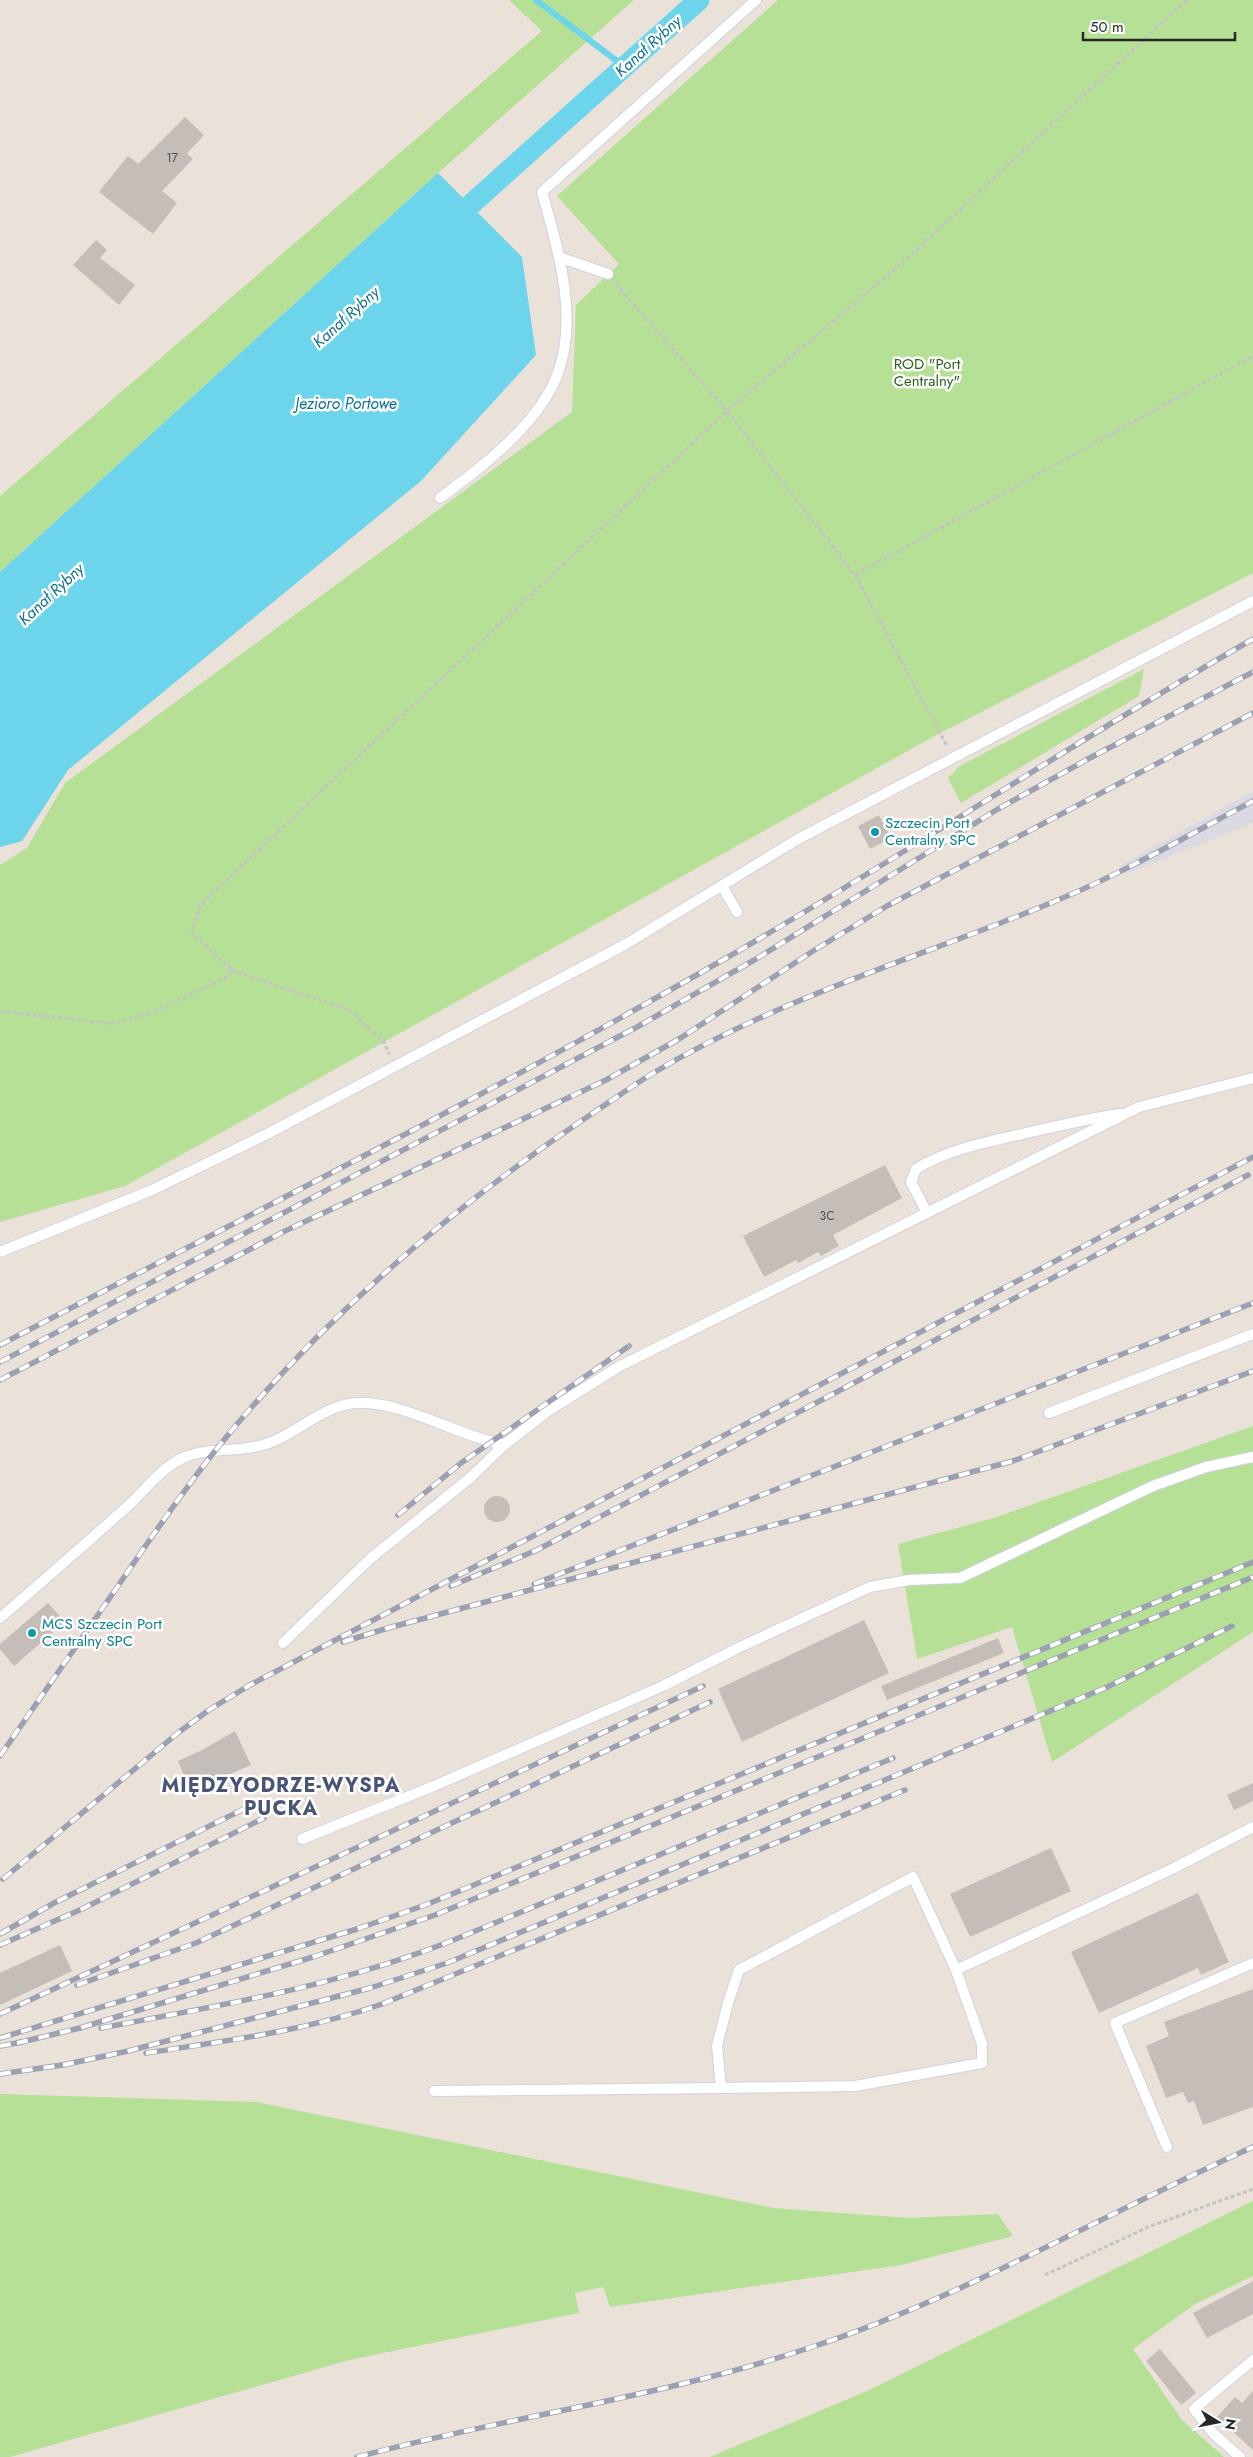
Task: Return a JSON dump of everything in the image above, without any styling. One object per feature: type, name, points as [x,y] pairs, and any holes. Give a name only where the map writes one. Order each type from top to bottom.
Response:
[{"type":"lane","points":[[440,498],[481,468],[513,438],[536,410],[556,378],[566,337],[566,294],[559,257],[542,192],[756,0]]},
{"type":"lane","points":[[559,257],[608,274]]},
{"type":"lane","points":[[0,1252],[152,1190],[217,1159],[626,944],[798,839],[1253,601]]},
{"type":"lane","points":[[722,886],[737,912]]},
{"type":"lane","points":[[283,1643],[371,1558],[470,1478],[504,1445],[548,1411],[620,1366],[1139,1107],[1253,1078]]},
{"type":"lane","points":[[927,1213],[911,1182],[916,1169],[934,1158],[960,1148],[1086,1119],[1128,1113]]},
{"type":"lane","points":[[1049,1413],[1253,1334]]},
{"type":"lane","points":[[0,1618],[132,1502],[165,1469],[186,1456],[264,1445],[286,1435],[325,1411],[341,1405],[359,1402],[388,1407],[439,1423],[462,1434],[504,1445]]},
{"type":"lane","points":[[302,1839],[592,1717],[870,1587],[910,1580],[960,1578],[1153,1486],[1206,1467],[1253,1457]]},
{"type":"lane","points":[[956,1970],[1174,1868],[1253,1827]]},
{"type":"lane","points":[[434,2091],[721,2088],[855,2086],[982,2063],[982,2044],[956,1970],[913,1877],[739,1970],[717,2046],[721,2088]]},
{"type":"lane","points":[[1167,2147],[1115,2023],[1253,1963]]},
{"type":"lane","points":[[1240,2457],[1214,2434],[1194,2409],[1253,2360]]},
{"type":"path","points":[[384,1042],[349,1010],[232,970],[192,932],[201,904],[727,411],[902,263],[1187,0]]},
{"type":"path","points":[[608,274],[727,411],[855,575],[940,733]]},
{"type":"path","points":[[855,575],[1253,356]]},
{"type":"path","points":[[0,1011],[114,1024],[153,1012],[225,978],[232,970]]},
{"type":"path","points":[[1046,2275],[1148,2227],[1253,2189]]},
{"type":"shaded area","points":[[1253,791],[1253,823],[1126,874],[1121,865]]},
{"type":"green space","points":[[509,0],[634,0],[438,173],[0,572],[0,496],[542,31]]},
{"type":"green space","name":"ROD \"Port Centralny\"","points":[[778,0],[1253,0],[1253,573],[940,733],[125,1186],[0,1222],[0,865],[27,848],[65,783],[572,412],[576,305],[619,264],[557,196]]},
{"type":"green space","points":[[1144,669],[1139,696],[961,803],[948,778],[960,766]]},
{"type":"green space","points":[[1253,1426],[1253,1632],[1052,1762],[1012,1627],[917,1659],[898,1544],[997,1517]]},
{"type":"green space","points":[[0,2094],[256,2102],[774,2208],[908,2218],[998,2214],[1013,2236],[901,2265],[610,2307],[603,2287],[575,2293],[579,2313],[349,2360],[10,2457],[0,2457]]},
{"type":"green space","points":[[1253,2201],[1253,2276],[1195,2304],[1133,2349],[1182,2420],[1224,2457],[710,2457],[867,2391]]},
{"type":"water","name":"Jezioro Portowe","points":[[438,173],[522,257],[536,355],[421,481],[68,770],[22,841],[0,847],[0,572]]},
{"type":"building","points":[[185,117],[204,135],[187,153],[193,159],[162,191],[177,203],[153,234],[99,192],[128,156],[138,164]]},
{"type":"building","points":[[96,240],[107,250],[100,258],[135,285],[119,305],[73,265]]},
{"type":"building","name":"Szczecin Port Centralny SPC","points":[[879,815],[891,838],[870,849],[858,826]]},
{"type":"building","points":[[885,1165],[902,1198],[833,1235],[839,1246],[821,1256],[818,1252],[798,1263],[796,1260],[764,1277],[743,1236]]},
{"type":"building","points":[[497,1496],[506,1500],[510,1509],[506,1518],[497,1522],[488,1518],[484,1509],[488,1500]]},
{"type":"building","name":"MCS Szczecin Port Centralny SPC","points":[[48,1603],[65,1622],[14,1666],[0,1649],[0,1644]]},
{"type":"building","points":[[864,1620],[889,1673],[742,1742],[718,1689]]},
{"type":"building","points":[[998,1638],[1004,1653],[887,1700],[881,1686]]},
{"type":"building","points":[[235,1731],[251,1765],[212,1782],[209,1776],[188,1785],[178,1761]]},
{"type":"building","points":[[1253,1783],[1253,1801],[1234,1810],[1227,1795]]},
{"type":"building","points":[[1051,1848],[1071,1891],[970,1937],[950,1894]]},
{"type":"building","points":[[1198,1893],[1229,1962],[1201,1975],[1198,1968],[1099,2013],[1071,1952]]},
{"type":"building","points":[[60,1945],[72,1971],[0,2005],[0,1973]]},
{"type":"building","points":[[1253,1989],[1253,2107],[1203,2125],[1194,2101],[1188,2103],[1183,2092],[1166,2098],[1146,2046],[1169,2036],[1164,2022]]},
{"type":"building","points":[[1253,2281],[1253,2314],[1207,2338],[1193,2313]]},
{"type":"building","points":[[1160,2349],[1196,2393],[1181,2405],[1146,2361]]},
{"type":"building","points":[[1253,2391],[1253,2450],[1217,2417],[1235,2397],[1242,2403]]},
{"type":"waterway","points":[[536,0],[625,67]]},
{"type":"waterway","name":"Kanał Rybny","points":[[449,224],[699,0]]},
{"type":"railway","points":[[0,1345],[453,1109],[721,961],[921,841],[1119,718],[1253,639]]},
{"type":"railway","points":[[0,1362],[637,1027],[756,959],[998,809],[1253,672]]},
{"type":"railway","points":[[0,1380],[285,1231],[606,1080],[679,1039],[813,951],[887,906],[1253,713]]},
{"type":"railway","points":[[0,1756],[201,1468],[255,1403],[340,1314],[432,1232],[481,1194],[530,1157],[636,1084],[703,1045],[803,999],[1058,900],[1108,878],[1253,801]]},
{"type":"railway","points":[[3,1879],[179,1732],[209,1710],[250,1685],[1253,1157]]},
{"type":"railway","points":[[451,1586],[537,1550],[1248,1175]]},
{"type":"railway","points":[[534,1584],[1253,1303]]},
{"type":"railway","points":[[398,1515],[461,1463],[629,1346]]},
{"type":"railway","points":[[343,1642],[388,1628],[1013,1461],[1253,1371]]},
{"type":"railway","points":[[0,2038],[357,1929],[428,1904],[1253,1562]]},
{"type":"railway","points":[[17,2043],[80,2028],[313,1957],[435,1915],[1253,1577]]},
{"type":"railway","points":[[63,2065],[128,2051],[370,1988],[447,1963],[1105,1688],[1232,1626]]},
{"type":"railway","points":[[0,2014],[703,1686]]},
{"type":"railway","points":[[77,1985],[196,1943],[710,1702]]},
{"type":"railway","points":[[101,2028],[236,2002],[368,1970],[456,1939],[893,1758]]},
{"type":"railway","points":[[146,2053],[295,2028],[382,2004],[905,1790]]},
{"type":"railway","points":[[0,1934],[54,1903],[258,1802]]},
{"type":"railway","points":[[0,1945],[82,1909],[264,1818]]},
{"type":"railway","points":[[0,2046],[22,2042]]},
{"type":"railway","points":[[0,2074],[69,2064]]},
{"type":"railway","points":[[357,2457],[697,2380],[809,2348],[866,2327],[978,2280],[1253,2147]]},
{"type":"place","name":"Szczecin Port Centralny SPC","points":[[875,832]]},
{"type":"place","name":"MCS Szczecin Port Centralny SPC","points":[[32,1633]]},
{"type":"district","name":"MIĘDZYODRZE-WYSPA PUCKA","points":[[281,1796]]}]
